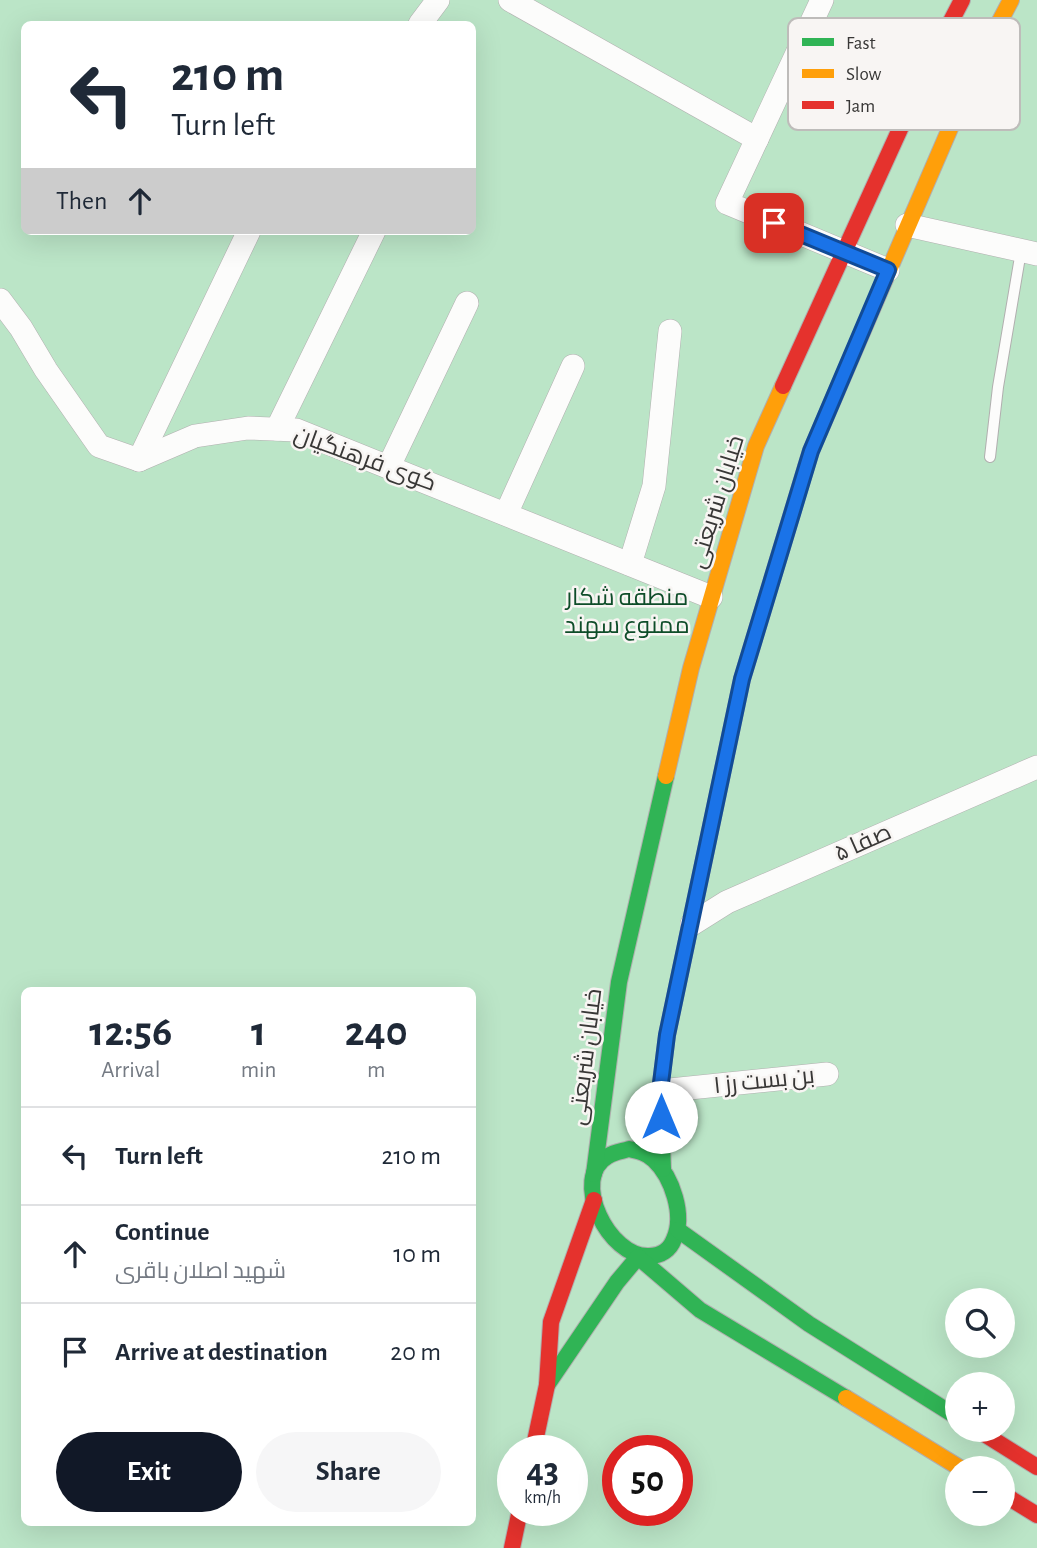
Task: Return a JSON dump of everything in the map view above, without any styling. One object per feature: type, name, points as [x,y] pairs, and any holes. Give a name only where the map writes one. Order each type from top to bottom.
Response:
[{"type":"main road","name":"خیابان شریعتی","points":[[954,18],[962,0]]},
{"type":"main road","points":[[1002,18],[1011,0]]},
{"type":"main road","name":"خیابان شریعتی","points":[[594,1174],[619,982],[697,669],[711,597],[756,446],[901,130]]},
{"type":"main road","points":[[663,1169],[660,1091],[667,1035],[692,924],[735,677],[811,451],[949,130]]},
{"type":"main road","points":[[536,1435],[547,1385],[551,1322],[594,1200],[594,1174],[597,1164],[614,1150],[629,1149],[652,1158],[663,1169],[678,1212],[678,1230],[668,1252],[653,1258],[638,1257]]},
{"type":"main road","points":[[594,1200],[604,1227],[612,1239],[638,1257],[700,1310],[788,1357],[945,1458]]},
{"type":"main road","points":[[678,1230],[806,1329],[945,1410]]},
{"type":"main road","points":[[547,1385],[617,1282],[638,1257]]},
{"type":"main road","points":[[997,1442],[1037,1467]]},
{"type":"main road","points":[[1015,1501],[1037,1515]]},
{"type":"main road","points":[[512,1548],[517,1526]]},
{"type":"street","points":[[422,21],[438,0]]},
{"type":"street","points":[[510,0],[757,139]]},
{"type":"street","points":[[814,18],[822,0]]},
{"type":"street","points":[[788,73],[727,203],[888,270]]},
{"type":"street","points":[[907,225],[1029,252]]},
{"type":"street","points":[[0,300],[22,328],[53,380],[99,446],[139,460],[247,235]]},
{"type":"street","points":[[278,429],[372,235]]},
{"type":"street","points":[[389,466],[467,303]]},
{"type":"street","points":[[630,564],[654,486],[670,331]]},
{"type":"street","points":[[506,514],[573,366]]},
{"type":"street","name":"کوی فرهنگیان","points":[[139,460],[195,436],[248,428],[296,430],[711,597]]},
{"type":"street","name":"صفا ۵","points":[[692,924],[727,902],[1037,767]]},
{"type":"street","name":"بن بست رز ۱","points":[[660,1091],[827,1074]]},
{"type":"lane","points":[[990,457],[998,387],[1029,252]]},
{"type":"green space","name":"منطقه شکار ممنوع سهند","points":[[0,0],[1037,0],[1037,1548],[0,1548]]},
{"type":"traffic: fast","points":[[663,1169],[660,1091],[667,1035],[742,679],[806,467]]},
{"type":"traffic: fast","points":[[594,1174],[619,982],[666,776]]},
{"type":"traffic: fast","points":[[629,1149],[654,1160],[666,1176],[675,1197],[678,1219],[674,1239],[664,1252],[657,1255],[634,1253],[620,1244],[608,1231],[593,1198],[592,1181],[597,1167],[608,1156],[629,1149]]},
{"type":"traffic: fast","points":[[678,1230],[809,1324],[945,1409]]},
{"type":"traffic: fast","points":[[547,1385],[617,1282],[638,1257],[700,1310],[846,1398]]},
{"type":"traffic: slow","points":[[1002,18],[1011,0]]},
{"type":"traffic: slow","points":[[806,467],[949,130]]},
{"type":"traffic: slow","points":[[666,776],[691,668],[756,446],[783,386]]},
{"type":"traffic: slow","points":[[846,1398],[945,1459]]},
{"type":"traffic: jam","points":[[953,18],[962,0]]},
{"type":"traffic: jam","points":[[783,386],[900,130]]},
{"type":"traffic: jam","points":[[536,1435],[547,1385],[551,1322],[594,1200]]},
{"type":"traffic: jam","points":[[997,1442],[1037,1467]]},
{"type":"traffic: jam","points":[[1015,1501],[1037,1515]]},
{"type":"traffic: jam","points":[[512,1548],[517,1526]]},
{"type":"route","points":[[661,1117],[660,1091],[667,1035],[742,679],[811,451],[888,270],[774,223]]}]
